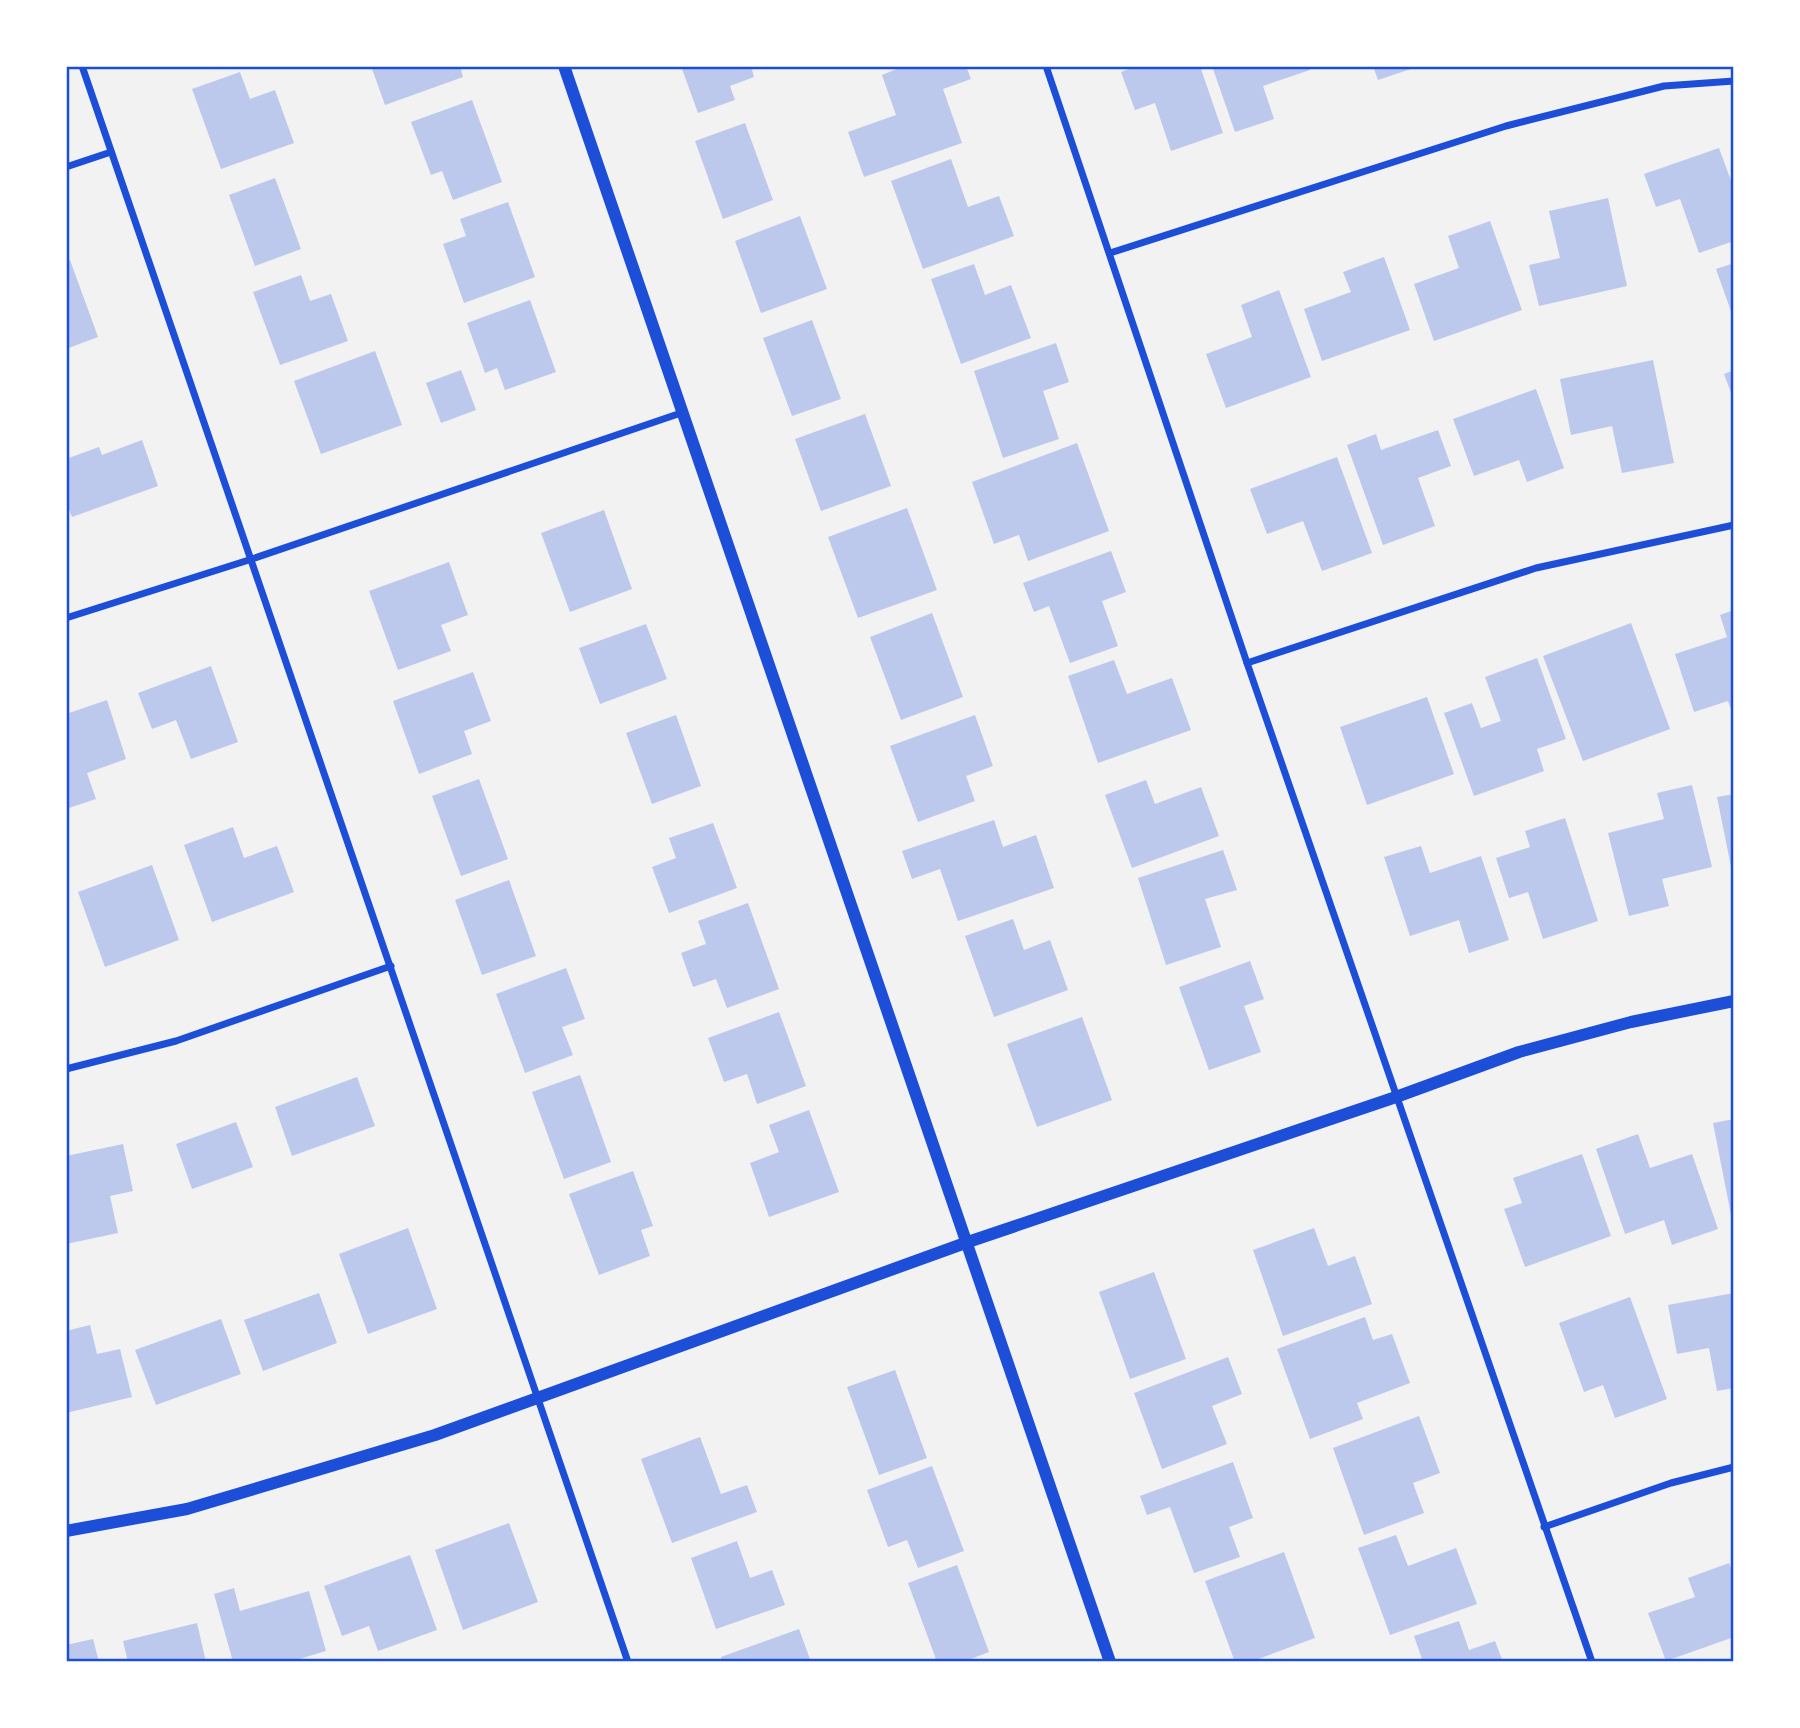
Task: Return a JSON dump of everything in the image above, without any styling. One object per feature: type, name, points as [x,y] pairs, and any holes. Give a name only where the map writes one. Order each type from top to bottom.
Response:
[{"type":"street","points":[[82,66],[628,1661]]},
{"type":"street","points":[[564,66],[1110,1661]]},
{"type":"street","points":[[1046,66],[1247,663],[1592,1661]]},
{"type":"street","points":[[1110,253],[1506,126],[1664,86],[1734,80]]},
{"type":"street","points":[[66,167],[111,152]]},
{"type":"street","points":[[66,618],[251,559],[681,413]]},
{"type":"street","points":[[1247,663],[1535,568],[1734,525]]},
{"type":"street","points":[[66,1069],[176,1041],[391,966]]},
{"type":"street","points":[[66,1531],[187,1508],[435,1435],[968,1242],[1396,1097],[1519,1052],[1631,1022],[1734,1001]]},
{"type":"street","points":[[1544,1527],[1671,1483],[1734,1467]]},
{"type":"building","points":[[371,66],[460,66],[463,77],[385,105]]},
{"type":"building","points":[[681,66],[751,66],[754,77],[730,86],[735,100],[698,113]]},
{"type":"building","points":[[904,66],[966,66],[971,79],[943,89],[962,143],[864,177],[848,132],[896,115],[882,75]]},
{"type":"building","points":[[1137,66],[1200,66],[1223,133],[1171,151],[1155,103],[1135,110],[1121,72]]},
{"type":"building","points":[[1212,66],[1308,66],[1310,70],[1263,86],[1274,119],[1235,132]]},
{"type":"building","points":[[1373,66],[1417,66],[1417,67],[1378,80]]},
{"type":"building","points":[[240,72],[250,99],[275,90],[294,143],[221,169],[192,89]]},
{"type":"building","points":[[472,100],[502,182],[453,200],[442,171],[431,175],[411,122]]},
{"type":"building","points":[[745,123],[773,200],[723,219],[695,141]]},
{"type":"building","points":[[1719,148],[1734,189],[1734,241],[1699,253],[1680,199],[1656,207],[1644,174]]},
{"type":"building","points":[[951,159],[968,207],[999,196],[1014,236],[923,269],[891,181]]},
{"type":"building","points":[[275,178],[301,249],[255,266],[229,195]]},
{"type":"building","points":[[1608,198],[1627,286],[1539,306],[1529,265],[1560,258],[1549,211]]},
{"type":"building","points":[[508,202],[535,277],[464,303],[443,244],[466,236],[460,219]]},
{"type":"building","points":[[800,216],[827,289],[761,313],[735,241]]},
{"type":"building","points":[[1490,221],[1522,310],[1434,341],[1414,284],[1459,268],[1448,236]]},
{"type":"building","points":[[1384,257],[1410,330],[1322,361],[1304,309],[1351,292],[1343,272]]},
{"type":"building","points":[[70,260],[98,337],[66,349],[66,261]]},
{"type":"building","points":[[1734,263],[1734,317],[1733,317],[1716,269]]},
{"type":"building","points":[[974,264],[985,295],[1011,285],[1031,338],[961,364],[931,279]]},
{"type":"building","points":[[301,275],[310,301],[331,294],[348,341],[280,365],[253,292]]},
{"type":"building","points":[[1279,290],[1311,377],[1226,408],[1206,354],[1252,337],[1241,305]]},
{"type":"building","points":[[530,300],[556,372],[505,390],[497,368],[485,373],[467,323]]},
{"type":"building","points":[[812,320],[841,399],[792,416],[763,338]]},
{"type":"building","points":[[1056,343],[1069,382],[1043,391],[1059,439],[1003,458],[974,371]]},
{"type":"building","points":[[375,351],[402,425],[321,454],[294,381]]},
{"type":"building","points":[[1653,360],[1674,463],[1622,473],[1612,426],[1571,435],[1560,379]]},
{"type":"building","points":[[461,370],[476,410],[441,423],[426,383]]},
{"type":"building","points":[[1734,370],[1734,398],[1733,398],[1724,374]]},
{"type":"building","points":[[1536,389],[1564,468],[1527,482],[1519,460],[1474,476],[1453,419]]},
{"type":"building","points":[[865,414],[891,486],[821,511],[795,439]]},
{"type":"building","points":[[1438,430],[1451,466],[1418,478],[1435,526],[1383,545],[1347,445],[1376,434],[1381,450]]},
{"type":"building","points":[[142,440],[158,486],[72,517],[66,502],[66,459],[99,447],[102,455]]},
{"type":"building","points":[[1077,443],[1109,531],[1028,561],[1019,535],[994,544],[972,482]]},
{"type":"building","points":[[1337,457],[1372,553],[1322,571],[1303,521],[1267,534],[1250,489]]},
{"type":"building","points":[[907,508],[937,590],[858,618],[828,537]]},
{"type":"building","points":[[604,510],[632,589],[570,612],[541,533]]},
{"type":"building","points":[[1111,551],[1126,592],[1102,601],[1118,646],[1070,663],[1049,606],[1034,612],[1023,583]]},
{"type":"building","points":[[449,562],[468,615],[441,625],[451,651],[398,670],[369,591]]},
{"type":"building","points":[[1734,610],[1734,718],[1728,701],[1694,712],[1675,654],[1727,637],[1720,615]]},
{"type":"building","points":[[932,613],[963,697],[901,720],[870,637]]},
{"type":"building","points":[[1631,623],[1670,729],[1583,761],[1543,656]]},
{"type":"building","points":[[646,624],[667,679],[600,704],[579,648]]},
{"type":"building","points":[[1537,658],[1566,739],[1537,749],[1544,771],[1474,796],[1444,713],[1472,703],[1481,728],[1501,721],[1485,677]]},
{"type":"building","points":[[1114,660],[1127,694],[1172,678],[1191,730],[1098,763],[1068,676]]},
{"type":"building","points":[[211,666],[238,742],[191,759],[176,720],[152,729],[138,693]]},
{"type":"building","points":[[473,672],[491,721],[464,731],[472,754],[419,774],[393,701]]},
{"type":"building","points":[[1427,697],[1454,774],[1367,805],[1340,727]]},
{"type":"building","points":[[107,700],[126,759],[87,773],[96,799],[66,809],[66,714]]},
{"type":"building","points":[[676,715],[701,786],[652,804],[626,733]]},
{"type":"building","points":[[975,715],[993,766],[966,776],[975,801],[918,822],[890,746]]},
{"type":"building","points":[[479,779],[508,859],[461,876],[432,796]]},
{"type":"building","points":[[1146,780],[1155,804],[1201,787],[1219,836],[1132,868],[1105,795]]},
{"type":"building","points":[[1692,785],[1712,867],[1662,879],[1669,906],[1629,916],[1608,833],[1664,819],[1657,793]]},
{"type":"building","points":[[1734,794],[1734,872],[1732,872],[1717,797]]},
{"type":"building","points":[[1565,818],[1598,921],[1543,939],[1528,892],[1509,898],[1496,858],[1530,847],[1525,831]]},
{"type":"building","points":[[994,820],[1003,847],[1036,835],[1054,888],[958,921],[940,869],[912,879],[902,851]]},
{"type":"building","points":[[713,823],[737,888],[669,913],[652,867],[676,858],[669,838]]},
{"type":"building","points":[[233,827],[244,858],[277,846],[294,892],[212,922],[184,845]]},
{"type":"building","points":[[1421,846],[1430,873],[1481,856],[1509,940],[1469,953],[1459,920],[1410,936],[1384,857]]},
{"type":"building","points":[[1223,850],[1237,890],[1205,899],[1221,947],[1166,965],[1138,878]]},
{"type":"building","points":[[152,865],[179,940],[105,967],[78,892]]},
{"type":"building","points":[[509,880],[536,956],[482,975],[455,900]]},
{"type":"building","points":[[748,903],[779,989],[727,1008],[716,979],[693,987],[681,953],[706,944],[698,921]]},
{"type":"building","points":[[1013,919],[1024,950],[1050,940],[1068,990],[994,1017],[965,936]]},
{"type":"building","points":[[1250,961],[1264,999],[1244,1006],[1261,1052],[1209,1070],[1179,987]]},
{"type":"building","points":[[566,968],[585,1019],[562,1027],[573,1055],[525,1073],[496,994]]},
{"type":"building","points":[[779,1012],[806,1086],[757,1104],[747,1074],[724,1082],[708,1038]]},
{"type":"building","points":[[1082,1017],[1112,1100],[1037,1127],[1007,1044]]},
{"type":"building","points":[[580,1075],[611,1162],[564,1179],[532,1092]]},
{"type":"building","points":[[357,1077],[375,1126],[292,1156],[275,1107]]},
{"type":"building","points":[[809,1110],[839,1192],[769,1217],[750,1163],[779,1152],[769,1125]]},
{"type":"building","points":[[1734,1119],[1734,1220],[1732,1220],[1713,1123]]},
{"type":"building","points":[[236,1122],[253,1167],[192,1189],[176,1144]]},
{"type":"building","points":[[1638,1134],[1650,1168],[1692,1154],[1718,1229],[1672,1245],[1664,1220],[1625,1234],[1596,1149]]},
{"type":"building","points":[[123,1144],[133,1191],[110,1196],[118,1233],[66,1244],[66,1156]]},
{"type":"building","points":[[1582,1154],[1611,1236],[1525,1267],[1504,1209],[1522,1203],[1513,1178]]},
{"type":"building","points":[[633,1171],[653,1226],[641,1230],[650,1256],[599,1275],[569,1194]]},
{"type":"building","points":[[408,1228],[437,1309],[368,1334],[339,1254]]},
{"type":"building","points":[[1314,1228],[1328,1266],[1355,1256],[1372,1304],[1283,1336],[1253,1250]]},
{"type":"building","points":[[1154,1272],[1186,1359],[1130,1379],[1099,1292]]},
{"type":"building","points":[[319,1293],[337,1343],[263,1371],[244,1320]]},
{"type":"building","points":[[1734,1293],[1734,1388],[1717,1391],[1709,1348],[1677,1354],[1668,1305]]},
{"type":"building","points":[[1630,1297],[1667,1399],[1615,1418],[1603,1385],[1584,1392],[1559,1323]]},
{"type":"building","points":[[1365,1317],[1373,1340],[1392,1334],[1410,1383],[1357,1403],[1363,1419],[1310,1439],[1277,1349]]},
{"type":"building","points":[[221,1319],[241,1374],[156,1405],[135,1350]]},
{"type":"building","points":[[90,1325],[97,1354],[120,1349],[132,1397],[66,1413],[66,1331]]},
{"type":"building","points":[[1228,1357],[1242,1394],[1212,1406],[1227,1444],[1162,1469],[1134,1393]]},
{"type":"building","points":[[895,1370],[927,1458],[879,1475],[847,1387]]},
{"type":"building","points":[[1419,1416],[1440,1473],[1413,1483],[1424,1513],[1364,1535],[1333,1448]]},
{"type":"building","points":[[700,1437],[721,1494],[747,1485],[757,1512],[672,1543],[641,1459]]},
{"type":"building","points":[[1233,1462],[1253,1518],[1229,1527],[1240,1557],[1194,1573],[1170,1507],[1147,1515],[1140,1496]]},
{"type":"building","points":[[932,1466],[964,1551],[918,1568],[907,1540],[888,1547],[867,1490]]},
{"type":"building","points":[[509,1523],[538,1602],[463,1630],[435,1550]]},
{"type":"building","points":[[1396,1535],[1408,1566],[1456,1548],[1477,1604],[1390,1635],[1358,1548]]},
{"type":"building","points":[[737,1541],[750,1578],[772,1570],[785,1605],[716,1629],[691,1558]]},
{"type":"building","points":[[1284,1552],[1315,1638],[1250,1662],[1235,1662],[1205,1581]]},
{"type":"building","points":[[410,1555],[437,1630],[378,1651],[369,1626],[342,1636],[324,1586]]},
{"type":"building","points":[[1729,1563],[1734,1575],[1734,1637],[1666,1661],[1648,1613],[1695,1597],[1688,1578]]},
{"type":"building","points":[[957,1565],[989,1652],[963,1662],[937,1662],[908,1583]]},
{"type":"building","points":[[234,1588],[240,1611],[309,1591],[326,1651],[289,1662],[233,1662],[214,1594]]},
{"type":"building","points":[[1459,1621],[1469,1650],[1495,1641],[1503,1662],[1423,1662],[1414,1636]]},
{"type":"building","points":[[197,1623],[206,1662],[128,1662],[123,1641]]},
{"type":"building","points":[[799,1629],[811,1662],[722,1662],[721,1657]]},
{"type":"building","points":[[93,1639],[99,1662],[66,1662],[66,1645]]}]
